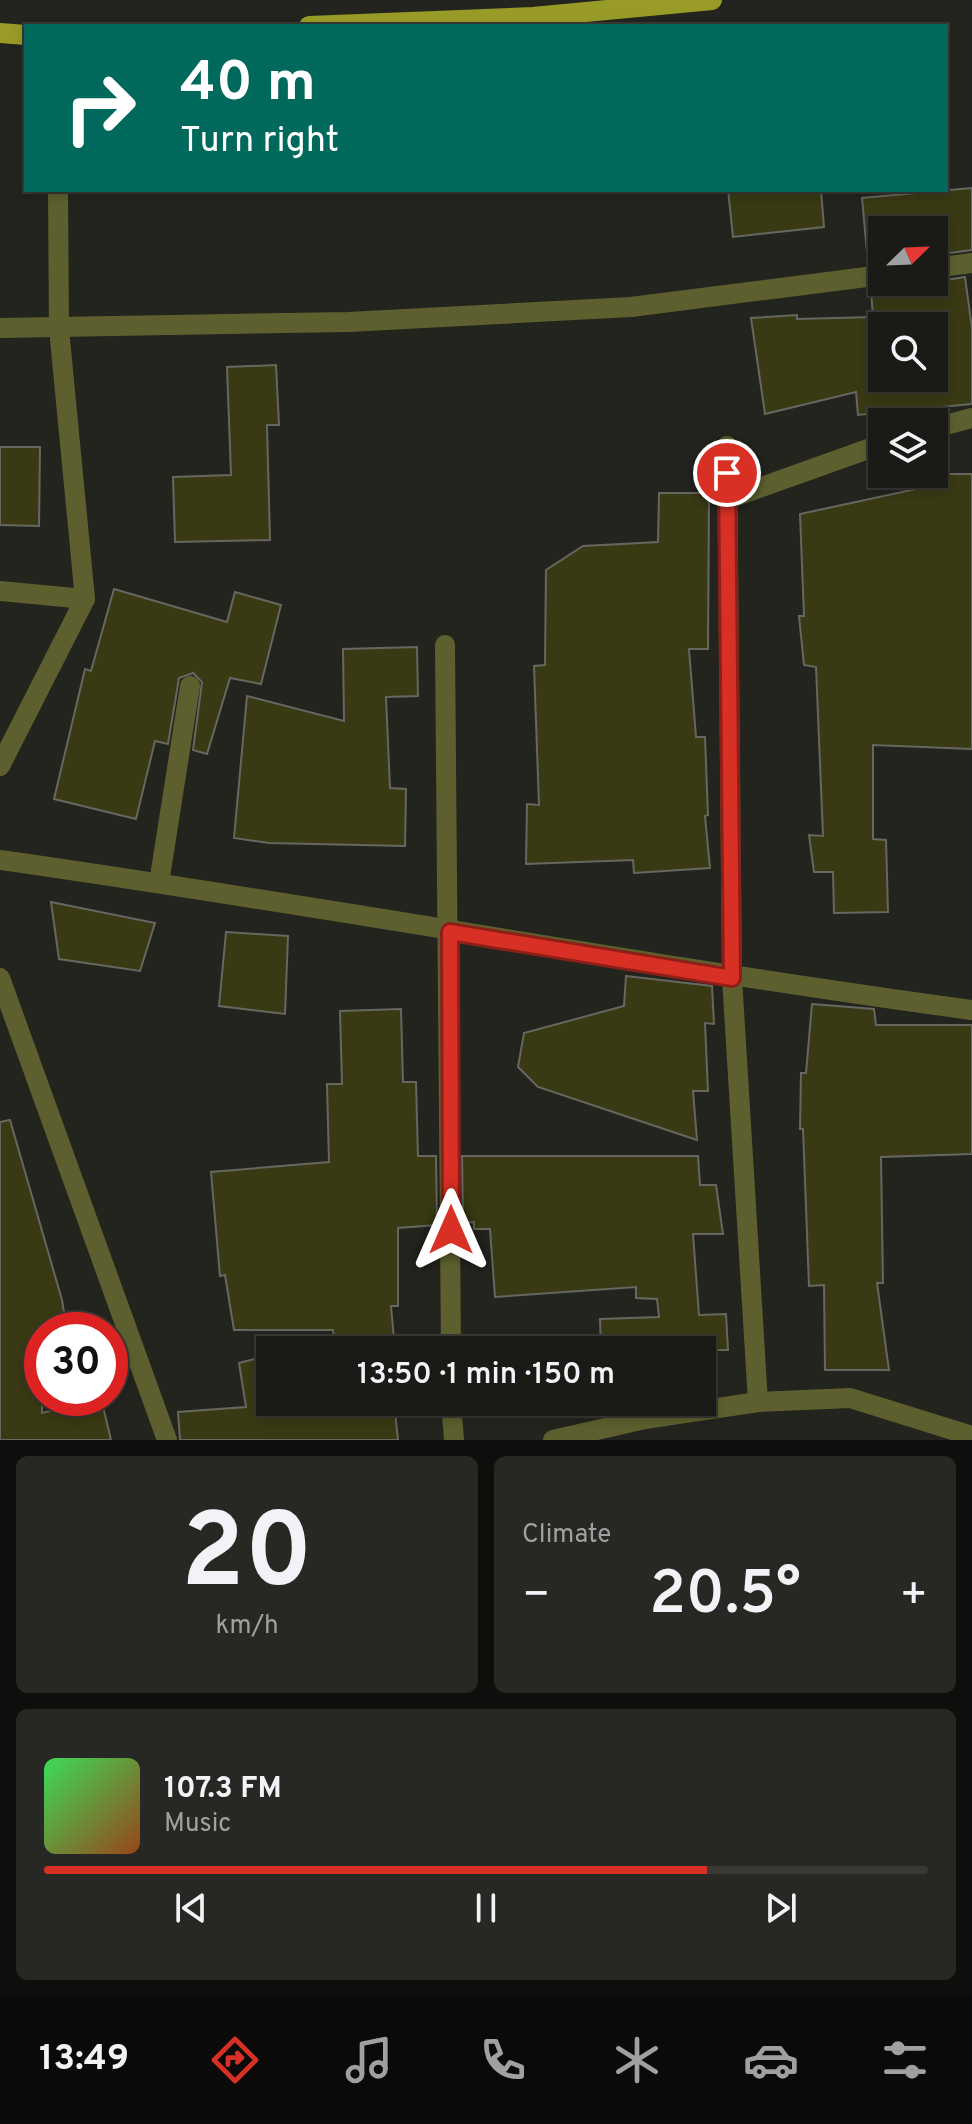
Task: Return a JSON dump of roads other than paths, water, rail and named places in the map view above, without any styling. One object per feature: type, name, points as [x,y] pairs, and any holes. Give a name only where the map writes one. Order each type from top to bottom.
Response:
[{"type":"main road","points":[[359,24],[533,17],[712,0]]},
{"type":"main road","points":[[0,33],[24,35]]},
{"type":"street","points":[[0,766],[85,599],[59,329],[58,192]]},
{"type":"street","points":[[948,266],[972,263]]},
{"type":"street","points":[[0,328],[348,322],[631,307],[868,277]]},
{"type":"street","points":[[948,424],[972,418]]},
{"type":"street","points":[[727,446],[732,978],[758,1402]]},
{"type":"street","points":[[728,499],[868,449]]},
{"type":"street","points":[[0,591],[85,599]]},
{"type":"street","points":[[445,645],[450,932],[451,1336]]},
{"type":"street","points":[[159,883],[190,686]]},
{"type":"street","points":[[0,860],[159,883],[732,978],[972,1010]]},
{"type":"street","points":[[0,978],[167,1440]]},
{"type":"street","points":[[553,1440],[645,1419],[758,1402],[850,1398],[972,1436]]},
{"type":"street","points":[[452,1416],[454,1440]]}]
